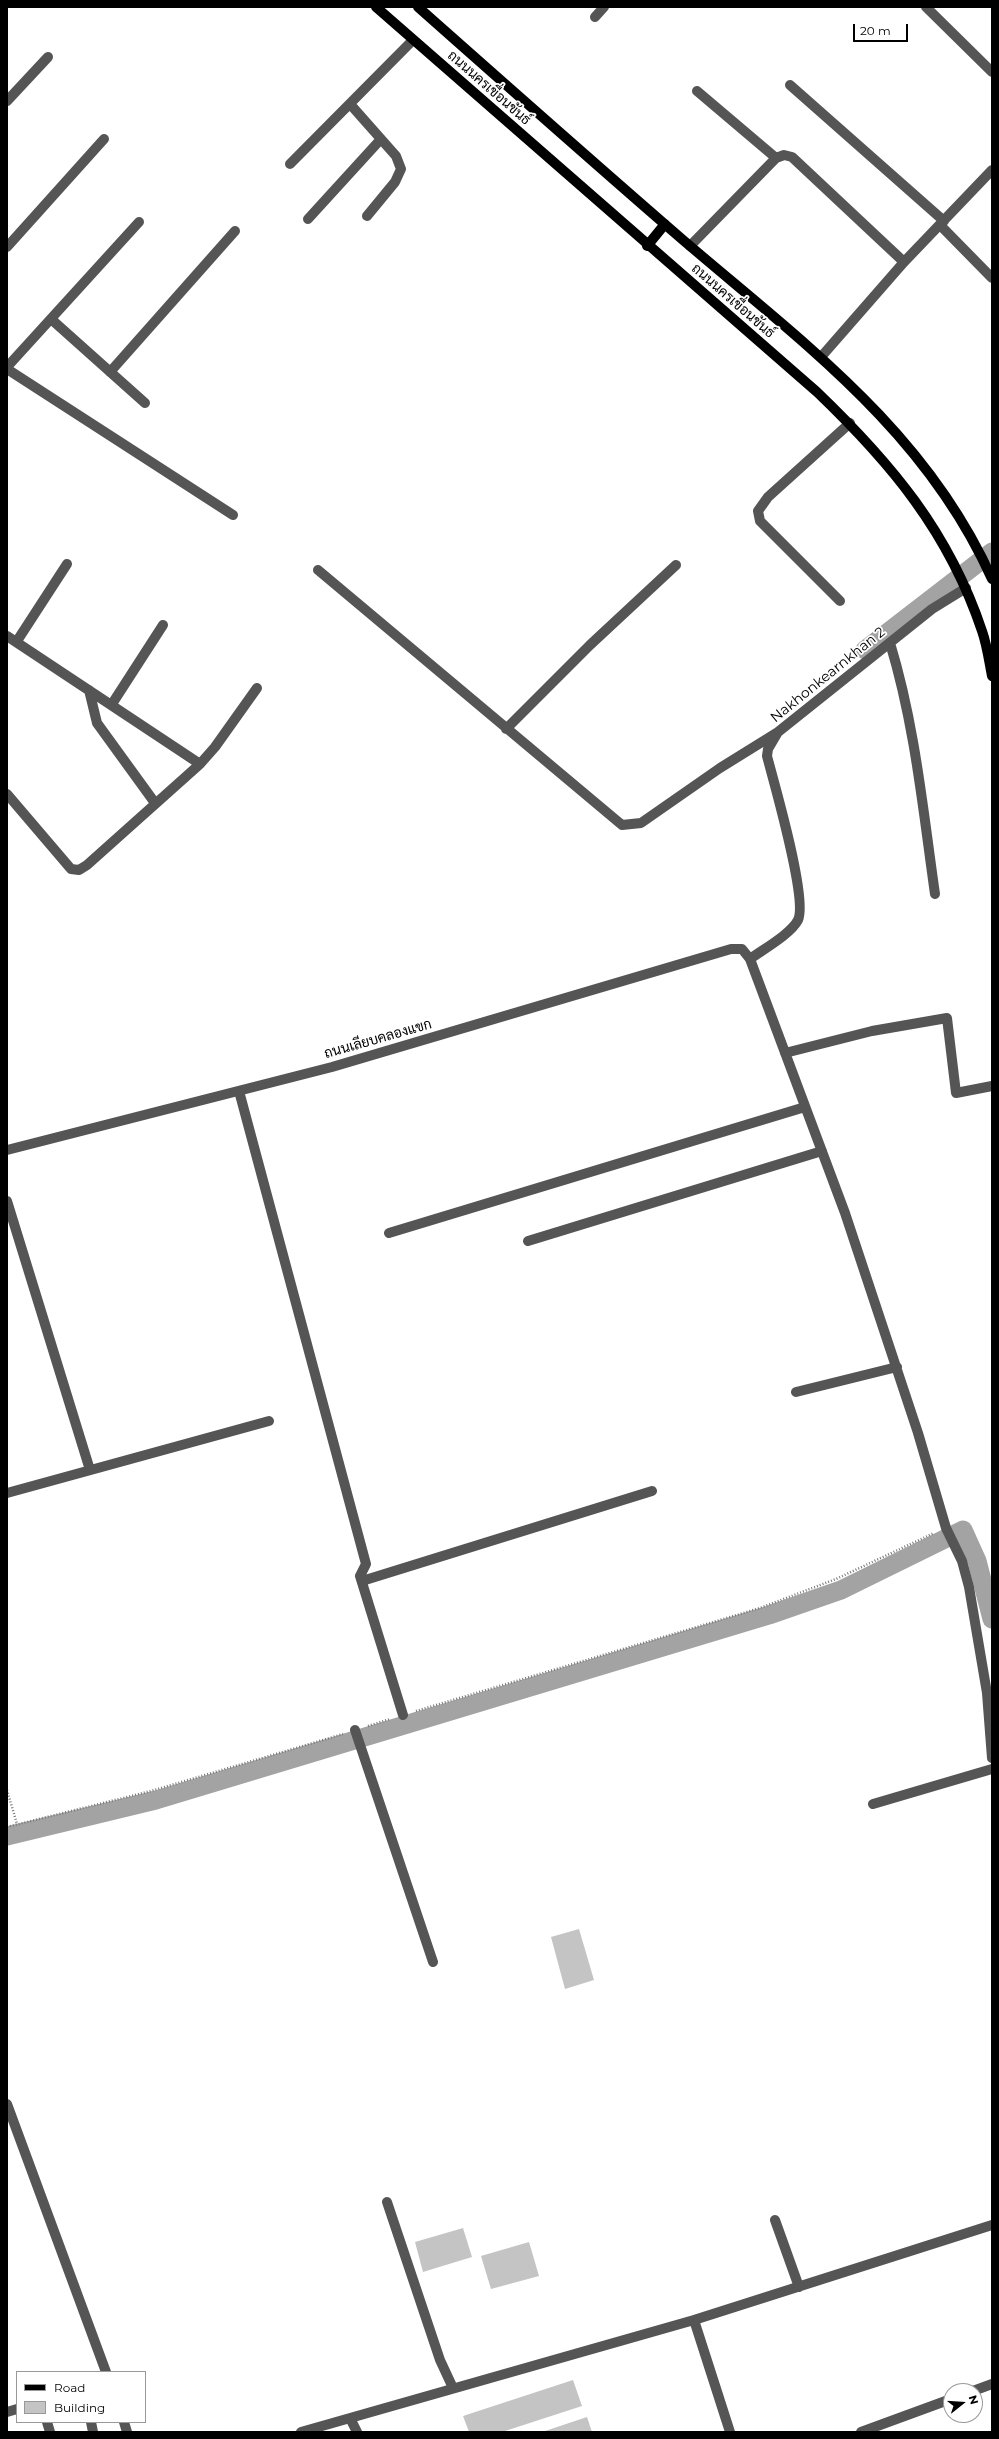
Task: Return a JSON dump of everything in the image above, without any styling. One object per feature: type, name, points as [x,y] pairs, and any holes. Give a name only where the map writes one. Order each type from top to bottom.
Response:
[{"type":"main road","name":"ถนนนครเขื่อนขันธ์","points":[[376,7],[647,246],[817,392],[850,423],[902,483],[930,520],[966,588],[977,618],[992,676]]},
{"type":"main road","name":"ถนนนครเขื่อนขันธ์","points":[[418,7],[690,246],[821,357],[883,416],[924,466],[953,505],[992,579]]},
{"type":"main road","points":[[647,246],[665,224]]},
{"type":"street","points":[[596,17],[604,7]]},
{"type":"street","points":[[926,7],[992,72]]},
{"type":"street","points":[[290,164],[413,40]]},
{"type":"street","points":[[7,100],[48,57]]},
{"type":"street","points":[[790,85],[942,223],[992,278]]},
{"type":"street","points":[[698,91],[776,158]]},
{"type":"street","points":[[350,104],[396,156],[401,169],[395,182],[367,216]]},
{"type":"street","points":[[7,247],[104,139]]},
{"type":"street","points":[[308,219],[381,139]]},
{"type":"street","points":[[690,246],[776,158],[784,155],[792,157],[904,262]]},
{"type":"street","points":[[821,357],[904,262],[992,170]]},
{"type":"street","points":[[139,222],[7,368],[232,515]]},
{"type":"street","points":[[110,372],[235,231]]},
{"type":"street","points":[[51,319],[145,402]]},
{"type":"street","points":[[840,601],[760,521],[758,511],[768,497],[850,423]]},
{"type":"street","points":[[17,641],[67,564]]},
{"type":"street","points":[[506,730],[590,645],[676,565]]},
{"type":"street","points":[[318,570],[506,730],[622,825],[641,823],[720,768],[778,732]]},
{"type":"street","name":"Nakhonkearnkhan 2","points":[[750,959],[789,930],[798,920],[799,901],[794,868],[767,756],[768,748],[778,732],[932,609],[966,588]]},
{"type":"street","points":[[112,704],[163,625]]},
{"type":"street","points":[[7,636],[17,641],[112,704],[200,764]]},
{"type":"street","points":[[890,643],[902,684],[913,737],[935,894]]},
{"type":"street","points":[[7,794],[70,870],[79,870],[87,865],[200,764],[215,747],[257,688]]},
{"type":"street","points":[[90,690],[97,723],[155,803]]},
{"type":"street","name":"ถนนเลียบคลองแขก","points":[[7,1150],[339,1065],[731,950],[742,949],[750,959]]},
{"type":"street","points":[[750,959],[845,1212],[897,1367],[946,1528],[962,1561],[970,1587],[987,1693],[992,1758]]},
{"type":"street","points":[[785,1053],[872,1031],[947,1018],[956,1094],[992,1086]]},
{"type":"street","points":[[239,1090],[366,1564],[360,1576],[403,1715]]},
{"type":"street","points":[[389,1233],[805,1107]]},
{"type":"street","points":[[528,1241],[822,1151]]},
{"type":"street","points":[[7,1201],[90,1470]]},
{"type":"street","points":[[796,1392],[897,1367]]},
{"type":"street","points":[[7,1493],[269,1421]]},
{"type":"street","points":[[362,1581],[652,1490]]},
{"type":"street","points":[[356,1732],[433,1962]]},
{"type":"street","points":[[873,1804],[992,1769]]},
{"type":"street","points":[[7,2104],[106,2371]]},
{"type":"street","points":[[387,2202],[440,2360],[453,2388]]},
{"type":"street","points":[[775,2220],[799,2287]]},
{"type":"street","points":[[301,2432],[694,2320],[992,2226]]},
{"type":"street","points":[[694,2320],[730,2432]]},
{"type":"street","points":[[861,2432],[943,2402]]},
{"type":"street","points":[[350,2418],[357,2432]]},
{"type":"path","points":[[7,1827],[151,1792],[356,1732],[403,1715],[760,1608],[836,1579],[946,1528]]},
{"type":"path","points":[[7,1790],[17,1824]]},
{"type":"building","points":[[579,1929],[594,1980],[565,1989],[551,1937]]},
{"type":"building","points":[[463,2228],[472,2257],[423,2272],[415,2242]]},
{"type":"building","points":[[529,2242],[539,2276],[491,2289],[481,2256]]},
{"type":"building","points":[[573,2380],[582,2406],[502,2432],[469,2432],[463,2416]]},
{"type":"building","points":[[587,2417],[592,2432],[542,2432]]},
{"type":"waterway","points":[[865,650],[992,552]]},
{"type":"waterway","points":[[7,1836],[156,1800],[769,1615],[841,1590],[963,1530],[977,1561],[992,1619]]}]
